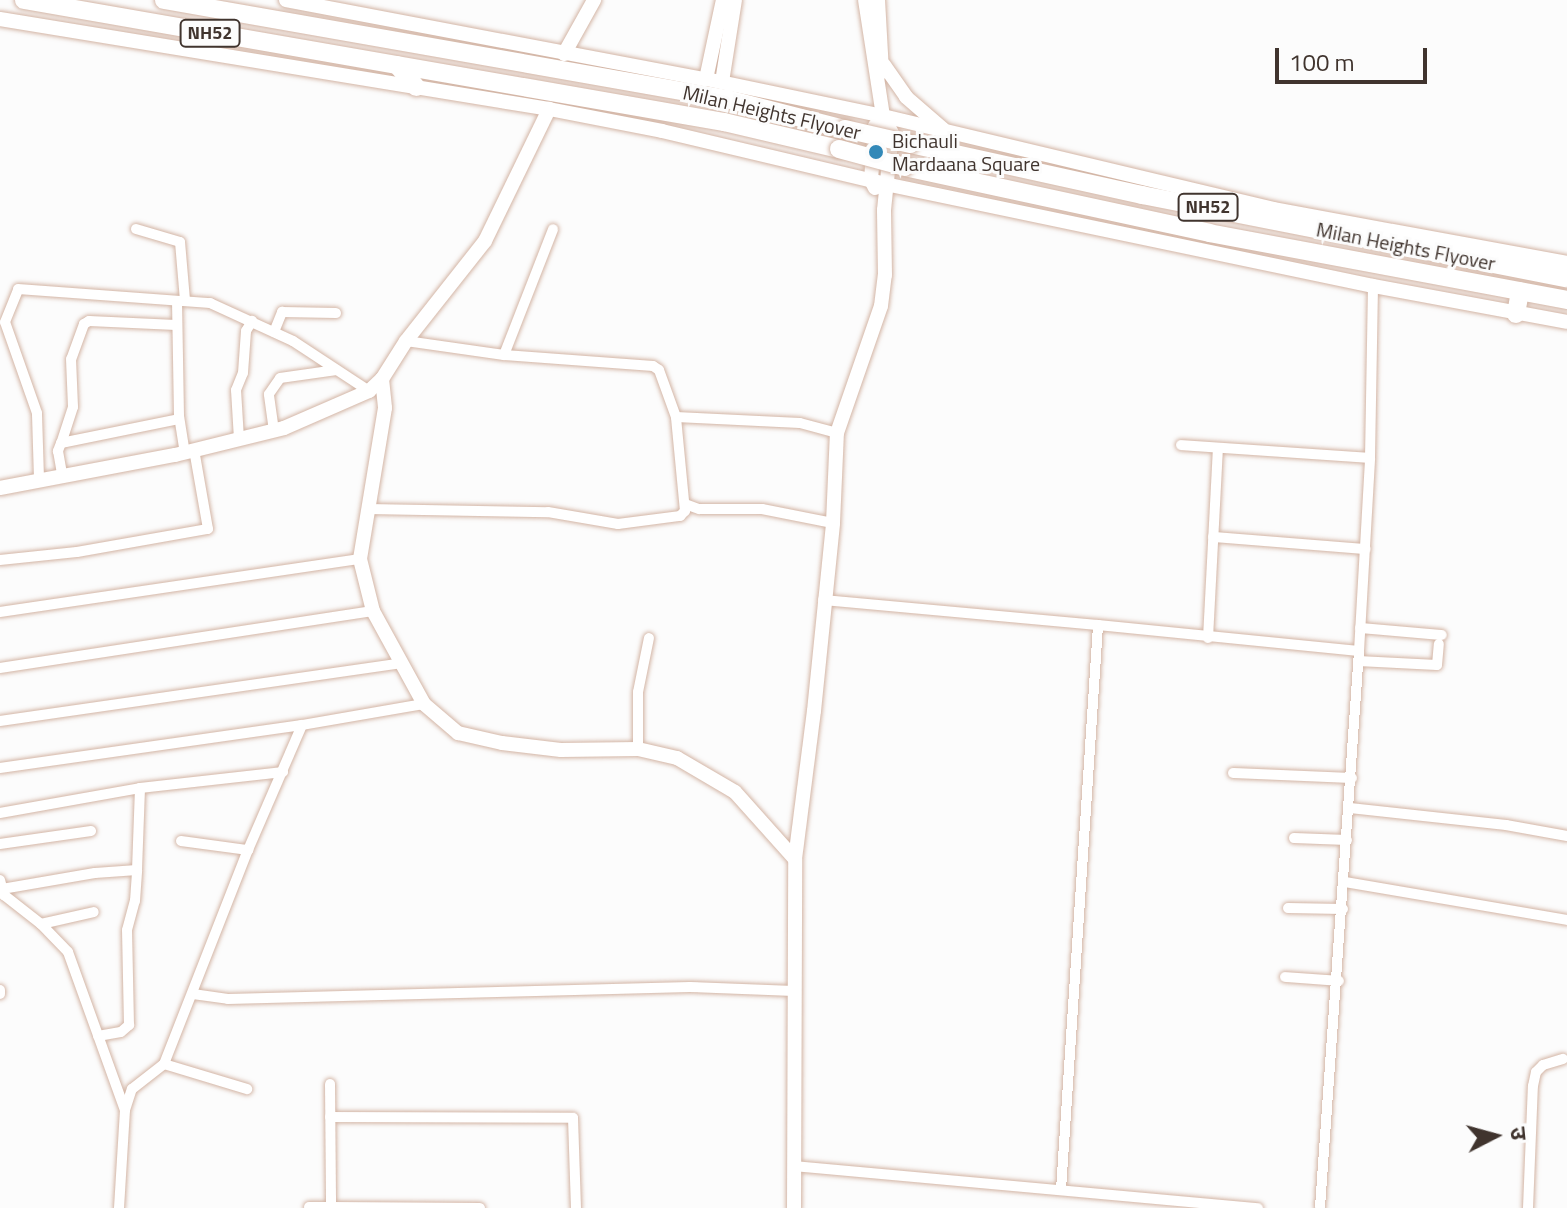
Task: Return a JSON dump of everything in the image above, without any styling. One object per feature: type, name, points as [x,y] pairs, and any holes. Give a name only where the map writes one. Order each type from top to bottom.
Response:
[{"type":"highway","name":"NH52","points":[[24,0],[397,65]]},
{"type":"highway","name":"Milan Heights Flyover","points":[[164,0],[352,33],[412,34],[531,65],[727,99],[1142,195],[1567,278]]},
{"type":"highway","name":"Milan Heights Flyover","points":[[397,65],[724,122],[920,171],[1347,259],[1520,291]]},
{"type":"highway","points":[[397,65],[416,87]]},
{"type":"highway","name":"NH52","points":[[1520,291],[1567,300]]},
{"type":"highway","points":[[1516,314],[1520,291]]},
{"type":"street","points":[[286,0],[412,34],[564,54],[722,82],[883,116],[1273,209],[1567,263]]},
{"type":"street","points":[[564,54],[594,0]]},
{"type":"street","points":[[706,79],[723,0]]},
{"type":"street","points":[[722,82],[735,0]]},
{"type":"street","points":[[865,0],[873,67],[947,133]]},
{"type":"street","points":[[794,1208],[795,859],[833,523],[837,433],[881,306],[884,210],[890,185],[892,133],[883,116],[878,0]]},
{"type":"street","points":[[0,19],[549,109],[662,131],[890,185],[1373,286],[1567,322]]},
{"type":"street","points":[[0,488],[190,451],[274,431],[369,391],[382,379],[406,341],[485,241],[549,109]]},
{"type":"street","points":[[883,116],[875,126],[871,180],[884,210]]},
{"type":"street","points":[[0,560],[77,552],[208,529],[190,451],[179,419],[176,325],[181,300],[180,242],[136,229]]},
{"type":"street","points":[[504,355],[553,229]]},
{"type":"street","points":[[1320,1208],[1339,981],[1366,549],[1373,286]]},
{"type":"street","points":[[39,478],[37,413],[5,322],[18,289],[210,303],[274,332],[369,391]]},
{"type":"street","points":[[274,332],[282,312],[336,313]]},
{"type":"street","points":[[62,474],[58,451],[73,407],[71,359],[84,324],[89,321],[176,325]]},
{"type":"street","points":[[239,439],[236,390],[243,373],[246,331],[252,321]]},
{"type":"street","points":[[368,509],[548,512],[618,524],[683,515],[685,504],[676,417],[659,370],[653,366],[504,355],[406,341]]},
{"type":"street","points":[[274,431],[269,394],[280,378],[336,370]]},
{"type":"street","points":[[382,379],[385,408],[360,559],[373,611],[424,704],[458,733],[502,743],[561,750],[638,749],[677,758],[735,792],[795,859]]},
{"type":"street","points":[[676,417],[800,423],[837,433]]},
{"type":"street","points":[[61,443],[179,419]]},
{"type":"street","points":[[1181,445],[1370,458]]},
{"type":"street","points":[[1208,638],[1218,448]]},
{"type":"street","points":[[685,504],[699,509],[762,509],[833,523]]},
{"type":"street","points":[[1213,537],[1366,549]]},
{"type":"street","points":[[0,612],[360,559]]},
{"type":"street","points":[[823,600],[1098,625],[1437,665],[1440,640],[1360,628]]},
{"type":"street","points":[[0,668],[373,611]]},
{"type":"street","points":[[1061,1190],[1098,625]]},
{"type":"street","points":[[638,749],[638,692],[649,638]]},
{"type":"street","points":[[0,721],[402,663]]},
{"type":"street","points":[[0,768],[302,725],[424,704]]},
{"type":"street","points":[[119,1208],[125,1110],[132,1089],[164,1064],[248,850],[302,725]]},
{"type":"street","points":[[0,813],[140,788],[283,772]]},
{"type":"street","points":[[1233,773],[1352,778]]},
{"type":"street","points":[[98,1036],[121,1032],[129,1025],[127,934],[135,901],[140,788]]},
{"type":"street","points":[[1350,808],[1506,825],[1567,836]]},
{"type":"street","points":[[0,844],[91,831]]},
{"type":"street","points":[[1294,838],[1347,840]]},
{"type":"street","points":[[181,841],[248,850]]},
{"type":"street","points":[[125,1110],[68,952],[41,924],[4,895],[1,885],[137,870]]},
{"type":"street","points":[[1345,882],[1567,920]]},
{"type":"street","points":[[1288,908],[1343,909]]},
{"type":"street","points":[[41,924],[94,912]]},
{"type":"street","points":[[1285,977],[1339,981]]},
{"type":"street","points":[[193,994],[228,999],[690,987],[794,991]]},
{"type":"street","points":[[1528,1208],[1536,1072],[1543,1065],[1563,1059]]},
{"type":"street","points":[[164,1064],[247,1089]]},
{"type":"street","points":[[330,1084],[331,1207]]},
{"type":"street","points":[[330,1117],[573,1118],[576,1208]]},
{"type":"street","points":[[793,1166],[1258,1208]]},
{"type":"street","points":[[309,1207],[480,1208]]},
{"type":"place","name":"Bichauli Mardaana Square","points":[[876,152]]}]
